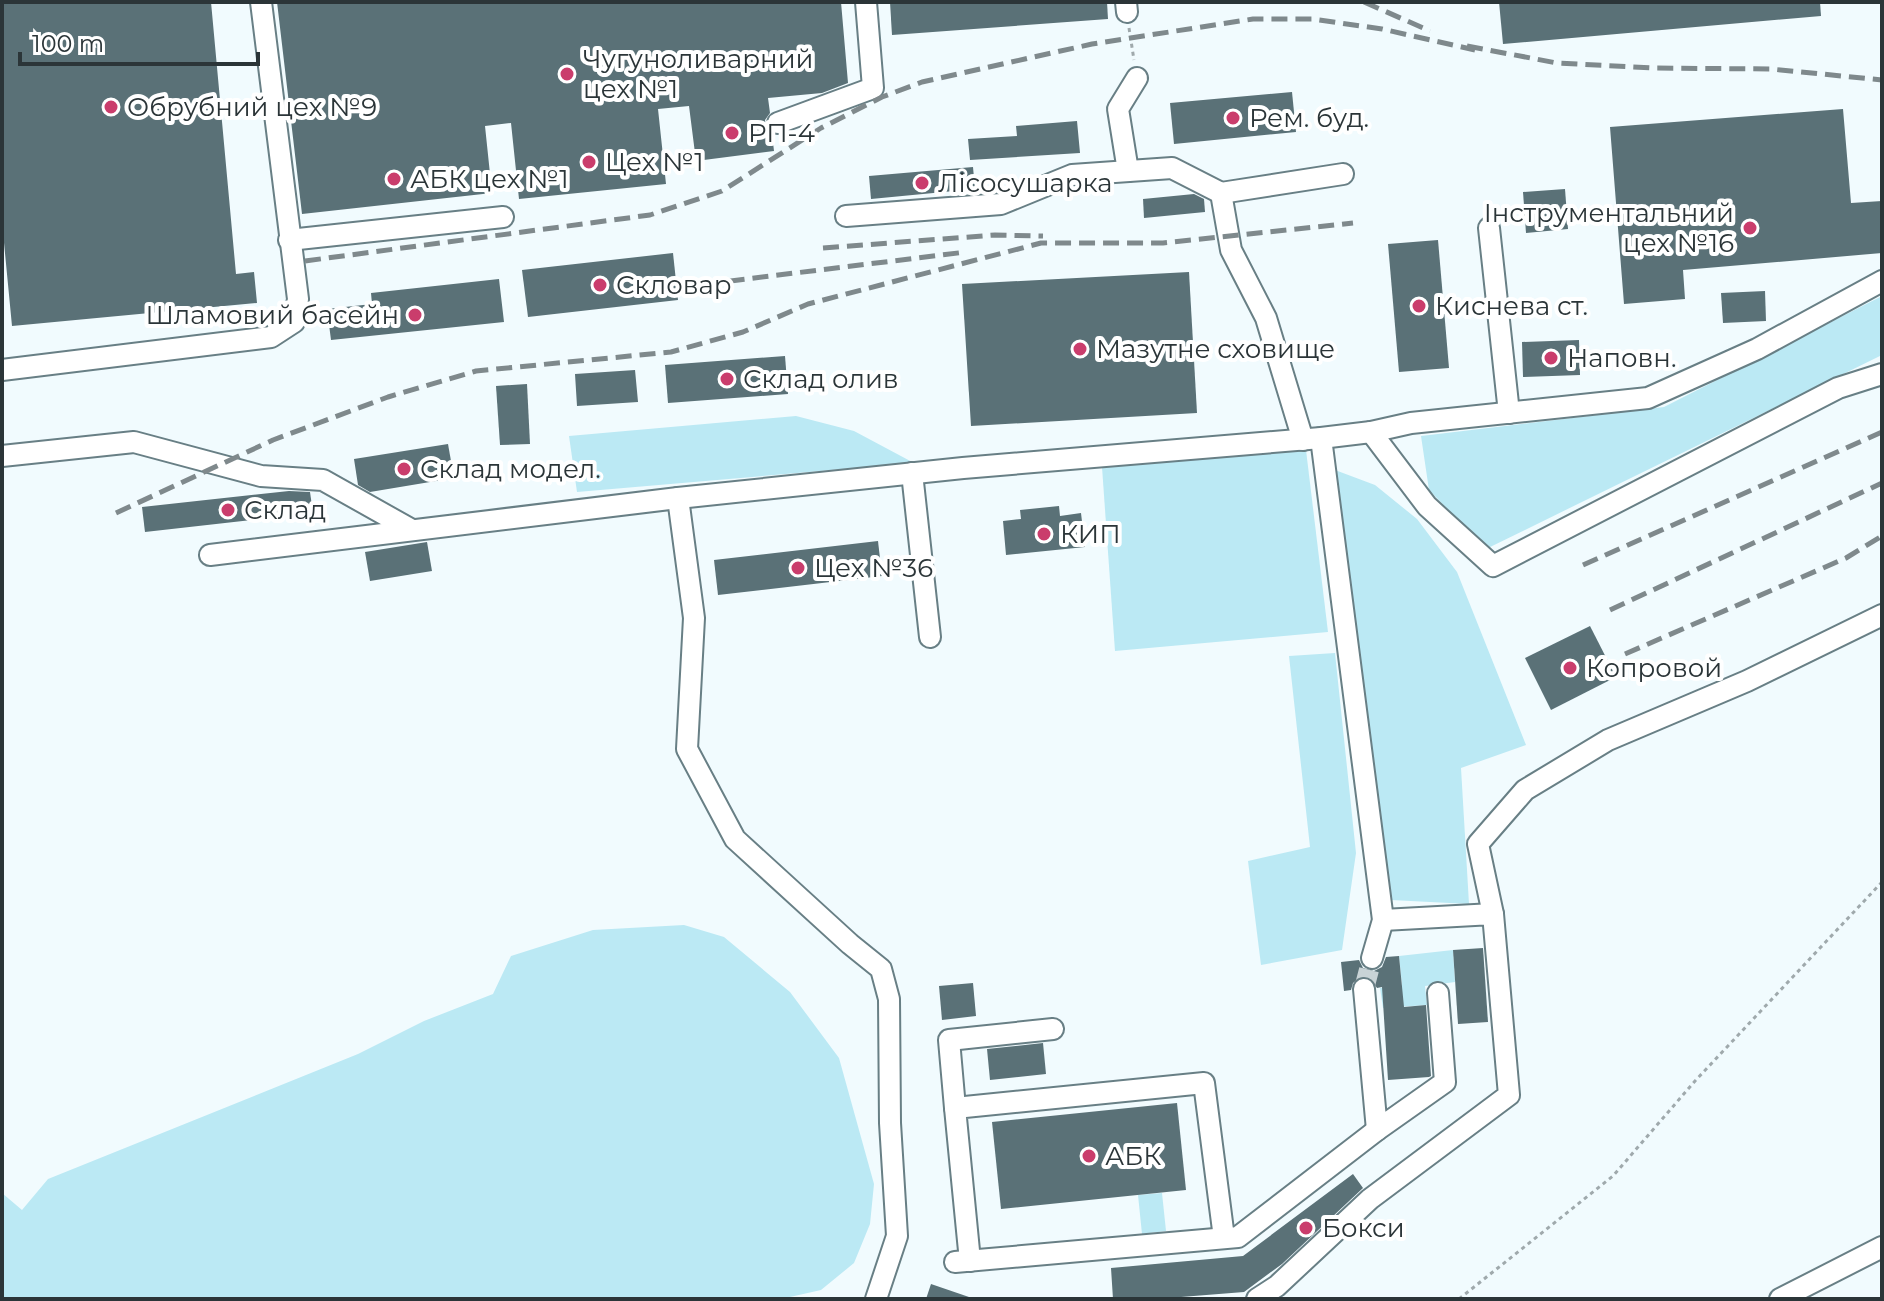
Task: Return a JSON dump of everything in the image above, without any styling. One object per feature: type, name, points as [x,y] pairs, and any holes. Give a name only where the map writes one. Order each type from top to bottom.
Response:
[{"type":"street","points":[[2,370],[271,337],[294,322],[298,299],[261,2]]},
{"type":"street","points":[[778,123],[873,88],[866,2]]},
{"type":"street","points":[[1128,171],[1118,109],[1137,78]]},
{"type":"street","points":[[846,216],[1001,204],[1072,175],[1172,168],[1221,193],[1343,174]]},
{"type":"street","points":[[1221,193],[1231,250],[1266,318],[1312,439],[1383,920],[1372,958]]},
{"type":"street","points":[[289,240],[503,217]]},
{"type":"street","points":[[1489,228],[1509,413]]},
{"type":"street","points":[[210,555],[678,498],[912,473],[1312,439],[1371,432],[1411,423],[1648,398],[1757,349],[1882,281]]},
{"type":"street","points":[[1371,432],[1427,506],[1493,566],[1838,388],[1882,374]]},
{"type":"street","points":[[2,456],[134,442],[261,476],[323,480],[412,530]]},
{"type":"street","points":[[912,473],[930,637]]},
{"type":"street","points":[[678,498],[694,618],[687,749],[735,839],[881,969],[889,999],[890,1123],[897,1236],[876,1299]]},
{"type":"street","points":[[1257,1299],[1277,1286],[1370,1199],[1509,1095],[1493,914],[1478,844],[1525,790],[1608,740],[1747,681],[1882,615]]},
{"type":"street","points":[[1383,920],[1493,914]]},
{"type":"street","points":[[1364,989],[1377,1130]]},
{"type":"street","points":[[1053,1029],[949,1040],[962,1262],[1238,1237],[1445,1082],[1438,993]]},
{"type":"street","points":[[955,1108],[1204,1083],[1224,1238]]},
{"type":"street","points":[[1790,1296],[1882,1247]]},
{"type":"path","points":[[1127,7],[1137,78]]},
{"type":"path","points":[[1459,1299],[1613,1176],[1695,1081],[1882,882]]},
{"type":"shaded area","points":[[1882,296],[1882,355],[1486,549],[1429,490],[1421,436],[1664,407]]},
{"type":"shaded area","points":[[796,416],[854,431],[914,463],[577,492],[569,436]]},
{"type":"shaded area","points":[[1306,450],[1328,632],[1115,651],[1102,467]]},
{"type":"shaded area","points":[[1335,470],[1375,485],[1417,519],[1457,572],[1526,745],[1461,768],[1469,904],[1391,900]]},
{"type":"shaded area","points":[[1335,653],[1356,853],[1342,950],[1261,965],[1248,861],[1310,847],[1289,656]]},
{"type":"shaded area","points":[[684,925],[724,937],[790,992],[839,1058],[874,1184],[870,1224],[854,1263],[821,1290],[781,1299],[2,1299],[2,1193],[22,1210],[48,1179],[358,1054],[424,1021],[493,994],[511,956],[593,930]]},
{"type":"shaded area","points":[[1453,950],[1455,982],[1425,986],[1427,1005],[1383,1008],[1380,988],[1402,985],[1399,956]]},
{"type":"shaded area","points":[[1162,1193],[1166,1231],[1142,1234],[1138,1195]]},
{"type":"building","name":"Обрубний цех №9","points":[[2,2],[211,2],[236,274],[254,272],[257,303],[12,326],[2,222]]},
{"type":"building","name":"Чугуноливарний цех №1","points":[[277,2],[841,2],[848,83],[822,93],[768,98],[770,113],[765,120],[772,134],[774,151],[696,161],[689,106],[658,109],[666,184],[519,199],[511,123],[485,126],[492,193],[302,214]]},
{"type":"building","points":[[890,2],[1107,2],[1108,19],[892,35]]},
{"type":"building","points":[[1499,2],[1820,2],[1821,16],[1503,44]]},
{"type":"building","name":"Рем. буд.","points":[[1292,92],[1296,132],[1174,144],[1170,103]]},
{"type":"building","name":"Інструментальний цех №16","points":[[1843,109],[1851,203],[1882,201],[1882,253],[1683,270],[1685,299],[1624,304],[1610,127]]},
{"type":"building","name":"Лісосушарка","points":[[1077,121],[1080,153],[970,160],[968,139],[1017,136],[1016,126]]},
{"type":"building","name":"Лісосушарка","points":[[973,167],[975,189],[871,199],[869,176]]},
{"type":"building","points":[[1565,189],[1568,229],[1526,233],[1523,192]]},
{"type":"building","points":[[1194,194],[1204,199],[1205,212],[1144,218],[1143,199]]},
{"type":"building","name":"Киснева ст.","points":[[1438,240],[1449,368],[1399,372],[1388,244]]},
{"type":"building","name":"Скловар","points":[[673,253],[678,300],[528,317],[522,270]]},
{"type":"building","name":"Мазутне сховище","points":[[1189,272],[1197,413],[971,426],[962,284]]},
{"type":"building","name":"Шламовий басейн","points":[[499,279],[504,322],[331,340],[327,309],[372,304],[371,293]]},
{"type":"building","points":[[1765,291],[1766,321],[1723,323],[1721,293]]},
{"type":"building","name":"Наповн.","points":[[1579,340],[1580,375],[1523,377],[1522,342]]},
{"type":"building","name":"Склад олив","points":[[785,356],[788,394],[668,403],[665,365]]},
{"type":"building","points":[[635,370],[638,402],[577,406],[575,374]]},
{"type":"building","points":[[527,384],[530,444],[500,445],[496,386]]},
{"type":"building","name":"Склад модел.","points":[[448,444],[454,478],[370,492],[358,485],[354,459]]},
{"type":"building","name":"Склад","points":[[289,491],[310,492],[313,513],[145,532],[142,507]]},
{"type":"building","name":"КИП","points":[[1059,506],[1060,516],[1081,513],[1085,547],[1006,555],[1003,521],[1021,519],[1020,510]]},
{"type":"building","name":"Цех №36","points":[[878,541],[882,576],[718,595],[714,560]]},
{"type":"building","name":"Склад","points":[[427,542],[432,571],[370,581],[365,552]]},
{"type":"building","name":"Копровой","points":[[1590,626],[1616,677],[1551,710],[1525,658]]},
{"type":"building","points":[[1483,948],[1488,1022],[1458,1024],[1453,950]]},
{"type":"building","points":[[1399,956],[1404,1007],[1426,1005],[1429,1077],[1388,1080],[1382,987],[1377,988],[1370,978],[1362,976],[1353,983],[1351,990],[1344,991],[1341,962],[1359,960],[1363,968],[1374,971],[1382,967],[1386,957]]},
{"type":"building","points":[[973,983],[976,1016],[942,1020],[939,986]]},
{"type":"building","points":[[1043,1043],[1046,1074],[990,1080],[987,1049]]},
{"type":"building","name":"АБК","points":[[1177,1103],[1186,1190],[1001,1209],[992,1122]]},
{"type":"building","points":[[1353,1174],[1363,1188],[1282,1264],[1244,1292],[1113,1299],[1111,1268],[1243,1256]]},
{"type":"building","points":[[931,1284],[969,1297],[969,1299],[926,1299]]},
{"type":"tunnel","points":[[1364,989],[1372,958]]},
{"type":"railway","points":[[1364,2],[1430,31]]},
{"type":"railway","points":[[305,261],[650,215],[722,191],[821,128],[882,97],[922,82],[1092,44],[1253,19],[1312,19],[1382,29],[1475,50]]},
{"type":"railway","points":[[1467,46],[1557,63],[1771,69],[1882,80]]},
{"type":"railway","points":[[116,513],[273,440],[388,397],[476,371],[671,352],[743,332],[808,304],[1041,243],[1163,243],[1353,223]]},
{"type":"railway","points":[[823,248],[995,235],[1043,236]]},
{"type":"railway","points":[[681,287],[966,252]]},
{"type":"railway","points":[[1583,565],[1882,432]]},
{"type":"railway","points":[[1610,610],[1882,483]]},
{"type":"railway","points":[[1625,654],[1846,558],[1882,536]]},
{"type":"place","name":"Чугуноливарний цех №1","points":[[567,74]]},
{"type":"place","name":"Обрубний цех №9","points":[[111,107]]},
{"type":"place","name":"Рем. буд.","points":[[1233,118]]},
{"type":"place","name":"РП-4","points":[[732,133]]},
{"type":"place","name":"Цех №1","points":[[589,162]]},
{"type":"place","name":"АБК цех №1","points":[[394,179]]},
{"type":"place","name":"Лісосушарка","points":[[922,183]]},
{"type":"place","name":"Інструментальний цех №16","points":[[1750,228]]},
{"type":"place","name":"Скловар","points":[[600,285]]},
{"type":"place","name":"Киснева ст.","points":[[1419,306]]},
{"type":"place","name":"Шламовий басейн","points":[[415,315]]},
{"type":"place","name":"Мазутне сховище","points":[[1080,349]]},
{"type":"place","name":"Наповн.","points":[[1551,358]]},
{"type":"place","name":"Склад олив","points":[[727,379]]},
{"type":"place","name":"Склад модел.","points":[[404,469]]},
{"type":"place","name":"Склад","points":[[228,510]]},
{"type":"place","name":"КИП","points":[[1044,534]]},
{"type":"place","name":"Цех №36","points":[[798,568]]},
{"type":"place","name":"Копровой","points":[[1570,668]]},
{"type":"place","name":"АБК","points":[[1089,1156]]},
{"type":"place","name":"Бокси","points":[[1306,1228]]}]
